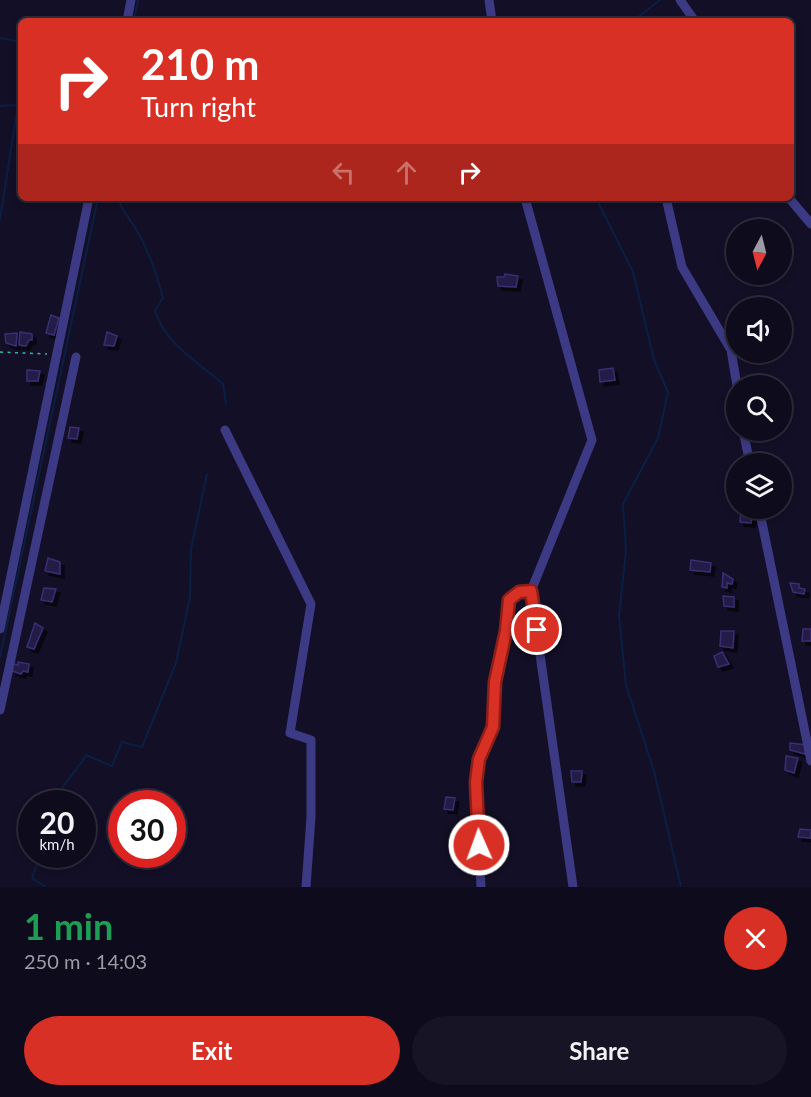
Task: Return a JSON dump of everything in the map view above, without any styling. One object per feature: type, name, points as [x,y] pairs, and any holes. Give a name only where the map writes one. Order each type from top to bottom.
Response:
[{"type":"street","points":[[128,18],[131,0]]},
{"type":"street","points":[[489,0],[492,18]]},
{"type":"street","points":[[680,0],[693,18]]},
{"type":"street","points":[[0,628],[88,201]]},
{"type":"street","points":[[526,201],[592,440],[531,591],[573,887]]},
{"type":"street","points":[[667,201],[682,267],[731,350],[734,375]]},
{"type":"street","points":[[792,201],[811,224]]},
{"type":"street","points":[[0,710],[76,357]]},
{"type":"street","points":[[225,430],[311,604],[290,733],[311,740],[311,817],[306,887]]},
{"type":"street","points":[[761,519],[811,761]]},
{"type":"street","points":[[481,887],[476,782],[479,759],[493,727],[495,682],[506,631],[509,600],[519,592],[531,591]]},
{"type":"path","points":[[0,352],[57,354]]},
{"type":"building","points":[[505,274],[518,276],[516,287],[498,286],[497,277],[504,277]]},
{"type":"building","points":[[51,315],[59,318],[54,335],[46,333]]},
{"type":"building","points":[[20,332],[32,334],[32,340],[29,340],[26,346],[19,345]]},
{"type":"building","points":[[107,332],[117,336],[114,346],[104,345]]},
{"type":"building","points":[[17,333],[16,346],[6,343],[5,334]]},
{"type":"building","points":[[613,368],[615,380],[600,382],[599,370]]},
{"type":"building","points":[[27,370],[40,371],[38,381],[27,381]]},
{"type":"building","points":[[70,427],[79,428],[77,439],[68,438]]},
{"type":"building","points":[[740,519],[752,519],[751,523],[740,522]]},
{"type":"building","points":[[48,558],[60,562],[60,574],[45,571]]},
{"type":"building","points":[[691,560],[711,563],[710,572],[690,570]]},
{"type":"building","points":[[723,573],[733,579],[732,584],[727,583],[727,588],[722,587]]},
{"type":"building","points":[[790,583],[799,584],[799,588],[805,589],[804,594],[793,592]]},
{"type":"building","points":[[44,588],[56,589],[52,602],[41,600]]},
{"type":"building","points":[[723,596],[734,597],[734,607],[724,606]]},
{"type":"building","points":[[35,623],[43,628],[34,649],[27,647]]},
{"type":"building","points":[[803,629],[811,629],[811,641],[802,641]]},
{"type":"building","points":[[721,631],[734,631],[733,648],[720,646]]},
{"type":"building","points":[[722,652],[729,664],[718,667],[714,656]]},
{"type":"building","points":[[18,662],[29,664],[28,672],[23,671],[21,674],[12,671],[13,664],[18,665]]},
{"type":"building","points":[[790,743],[807,745],[805,754],[790,750]]},
{"type":"building","points":[[786,756],[798,758],[794,773],[785,770]]},
{"type":"building","points":[[571,771],[582,771],[581,782],[572,782]]},
{"type":"building","points":[[446,797],[455,798],[453,810],[444,809]]},
{"type":"building","points":[[800,829],[811,830],[811,838],[798,837]]},
{"type":"waterway","points":[[135,18],[138,0]]},
{"type":"waterway","points":[[637,18],[660,0]]},
{"type":"waterway","points":[[0,38],[18,41]]},
{"type":"waterway","points":[[0,106],[18,105],[0,219]]},
{"type":"waterway","points":[[0,657],[97,201]]},
{"type":"waterway","points":[[119,201],[141,239],[155,272],[163,298],[155,310],[159,322],[183,351],[223,384],[226,404]]},
{"type":"waterway","points":[[598,201],[633,272],[654,360],[668,392],[658,438],[623,504],[626,551],[619,615],[626,685],[654,771],[681,887]]},
{"type":"waterway","points":[[61,790],[86,755],[112,766],[122,742],[142,747],[176,663],[190,597],[191,549],[207,474]]},
{"type":"waterway","points":[[35,868],[32,878],[46,887]]},
{"type":"route","points":[[479,845],[476,782],[479,759],[485,750],[493,727],[495,682],[506,631],[509,600],[519,592],[531,591],[537,630]]}]
